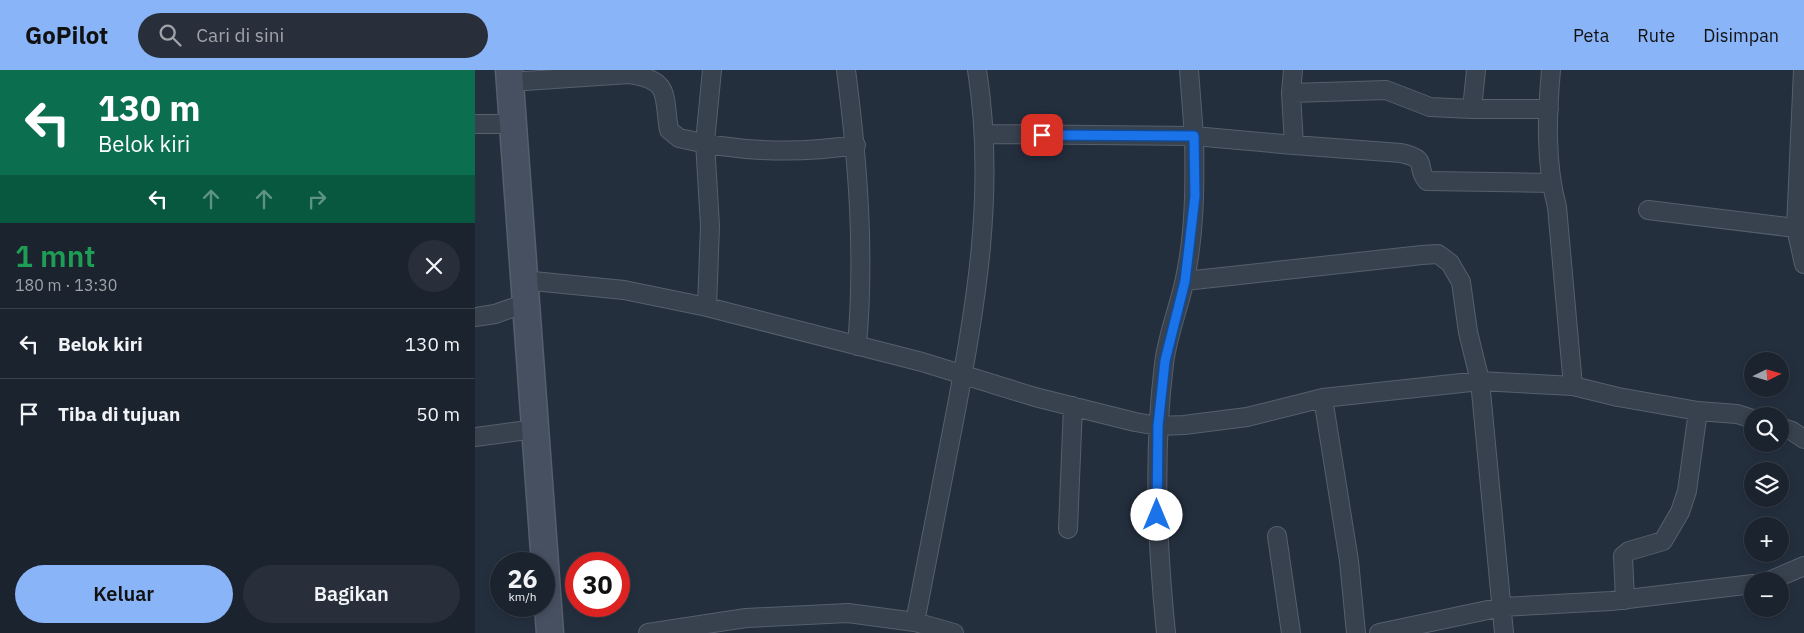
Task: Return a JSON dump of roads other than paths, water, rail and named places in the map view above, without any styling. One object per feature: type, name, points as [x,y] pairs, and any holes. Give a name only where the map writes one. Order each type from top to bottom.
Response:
[{"type":"street","points":[[707,307],[710,226],[705,142],[712,70]]},
{"type":"street","points":[[846,70],[857,145],[861,295],[857,346]]},
{"type":"street","points":[[915,622],[963,373],[980,271],[983,238],[984,134],[977,70]]},
{"type":"street","points":[[1166,633],[1157,515],[1158,426],[1165,361],[1185,281],[1195,196],[1194,136],[1189,70]]},
{"type":"street","points":[[1293,70],[1291,93],[1294,145]]},
{"type":"street","points":[[1472,109],[1476,70]]},
{"type":"street","points":[[1551,70],[1549,109],[1551,183],[1557,207],[1573,386]]},
{"type":"street","points":[[1803,70],[1796,228],[1804,264]]},
{"type":"street","points":[[550,633],[524,292],[510,76],[629,74],[655,80],[664,90],[669,130],[679,138],[772,151],[820,151],[857,145]]},
{"type":"street","points":[[1291,93],[1386,90],[1430,107],[1549,109]]},
{"type":"street","points":[[475,124],[513,124]]},
{"type":"street","points":[[984,134],[1194,136],[1401,153],[1416,156],[1421,163],[1423,177],[1427,181],[1551,183]]},
{"type":"street","points":[[1648,210],[1796,228]]},
{"type":"street","points":[[1185,281],[1438,254],[1450,263],[1461,282],[1468,332],[1480,381],[1504,633]]},
{"type":"street","points":[[475,317],[495,314],[524,292],[624,290],[707,307],[963,373],[1035,397],[1158,426],[1184,425],[1247,417],[1323,398],[1480,381],[1573,386],[1618,397],[1698,411],[1744,416]]},
{"type":"street","points":[[1323,398],[1349,561],[1356,633]]},
{"type":"street","points":[[1068,529],[1073,406]]},
{"type":"street","points":[[1625,600],[1623,556],[1629,552],[1663,541],[1679,512],[1687,491],[1698,411]]},
{"type":"street","points":[[475,437],[535,429]]},
{"type":"street","points":[[1789,430],[1804,439]]},
{"type":"street","points":[[1277,536],[1291,633]]},
{"type":"street","points":[[1789,572],[1804,566]]},
{"type":"street","points":[[1379,633],[1503,607],[1625,600],[1744,585]]},
{"type":"street","points":[[648,633],[764,625],[848,613],[915,622],[955,633]]}]
